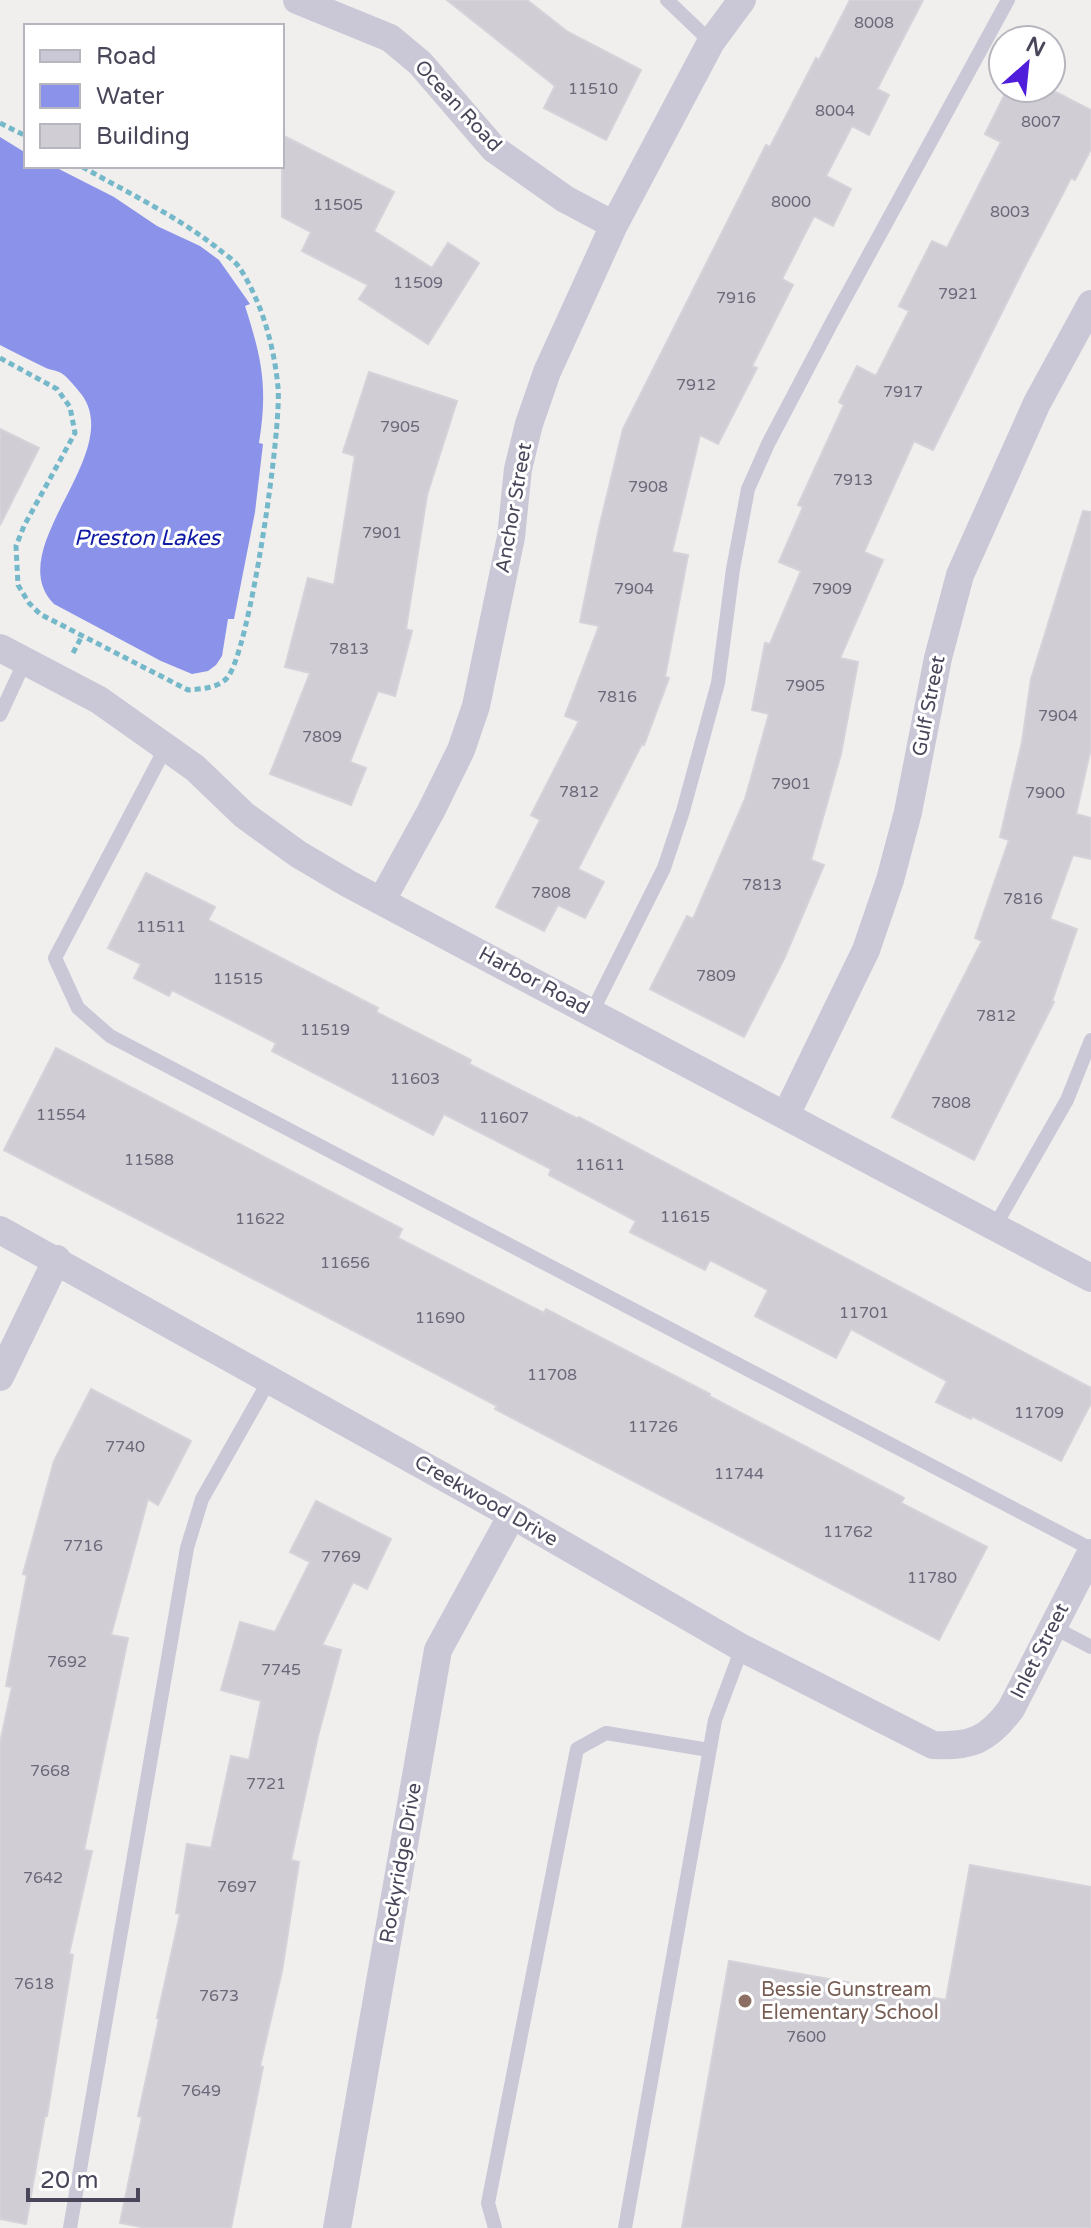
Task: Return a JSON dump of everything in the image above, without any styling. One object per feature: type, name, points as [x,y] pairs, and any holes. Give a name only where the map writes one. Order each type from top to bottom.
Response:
[{"type":"street","name":"Ocean Road","points":[[297,0],[390,38],[420,63],[494,149],[565,199],[614,225]]},
{"type":"street","name":"Anchor Street","points":[[382,900],[461,750],[476,706],[511,537],[518,469],[547,372],[614,225],[711,42],[742,0]]},
{"type":"street","name":"Gulf Street","points":[[786,1115],[866,950],[890,880],[908,812],[938,658],[960,575],[1037,403],[1091,304]]},
{"type":"street","name":"Harbor Road","points":[[12,654],[99,700],[195,768],[244,815],[298,854],[1091,1278]]},
{"type":"street","name":"Creekwood Drive","points":[[0,1230],[512,1515],[742,1648],[933,1745],[956,1746],[978,1740]]},
{"type":"street","points":[[0,1377],[57,1259]]},
{"type":"street","name":"Rockyridge Drive","points":[[337,2228],[438,1650],[512,1515]]},
{"type":"street","name":"Inlet Street","points":[[978,1740],[997,1727],[1011,1709],[1091,1551]]},
{"type":"lane","points":[[667,0],[711,42]]},
{"type":"lane","points":[[592,1012],[664,868],[683,811],[718,683],[733,569],[748,489],[831,324],[1008,0]]},
{"type":"lane","points":[[0,715],[12,654]]},
{"type":"lane","points":[[166,747],[55,958],[78,1008],[110,1036],[1091,1551]]},
{"type":"lane","points":[[995,1226],[1067,1100],[1091,1040]]},
{"type":"lane","points":[[70,2228],[187,1548],[202,1499],[270,1379]]},
{"type":"lane","points":[[1053,1627],[1091,1647]]},
{"type":"lane","points":[[625,2228],[715,1720],[742,1648]]},
{"type":"lane","points":[[495,2228],[488,2203],[577,1749],[606,1733],[709,1750]]},
{"type":"path","points":[[0,123],[24,135]]},
{"type":"path","points":[[0,358],[57,389],[70,407],[75,433],[16,546],[18,585],[29,603],[61,627],[188,690],[205,689],[226,680],[237,662],[245,628],[264,529],[277,419],[278,390],[265,322],[237,264],[194,230],[85,168]]},
{"type":"water","name":"Preston Lakes","points":[[0,137],[24,152],[24,168],[57,168],[114,197],[157,226],[200,246],[219,260],[250,304],[245,306],[262,373],[259,443],[263,444],[255,512],[234,619],[228,619],[222,656],[208,671],[192,674],[161,661],[54,604],[41,582],[42,557],[50,530],[88,445],[91,419],[82,395],[64,375],[0,345]]},
{"type":"building","points":[[447,0],[527,0],[568,32],[641,70],[606,140],[544,108],[555,86]]},
{"type":"building","points":[[850,0],[923,0],[877,89],[889,95],[869,135],[852,126],[826,176],[851,189],[833,226],[814,216],[782,279],[793,285],[752,366],[757,368],[718,444],[700,435],[672,552],[688,555],[665,677],[669,678],[644,745],[578,869],[604,882],[585,918],[558,905],[544,931],[496,907],[540,820],[531,815],[579,721],[565,716],[599,626],[580,622],[623,429],[766,145],[770,147]]},
{"type":"building","points":[[1067,98],[1091,110],[1091,149],[1075,180],[1071,178],[933,450],[914,441],[864,552],[883,560],[840,658],[858,662],[841,754],[811,860],[824,865],[784,959],[744,1037],[650,989],[687,916],[693,919],[745,799],[769,714],[752,710],[765,643],[770,644],[801,571],[779,562],[803,507],[798,505],[844,405],[839,402],[857,366],[876,376],[909,311],[899,306],[932,241],[947,248],[1001,142],[985,134],[1000,104],[1067,104]]},
{"type":"building","points":[[284,136],[394,192],[374,231],[432,268],[448,243],[479,263],[428,344],[359,299],[368,285],[302,251],[311,232],[282,217]]},
{"type":"building","points":[[369,372],[457,401],[427,495],[406,629],[412,631],[395,696],[378,691],[350,762],[366,768],[351,805],[270,774],[310,673],[285,667],[308,578],[334,585],[355,456],[343,452]]},
{"type":"building","points":[[0,429],[39,448],[0,525]]},
{"type":"building","points":[[1083,511],[1091,512],[1091,748],[1076,814],[1091,818],[1091,859],[1073,855],[1050,919],[1077,929],[1054,1002],[974,1160],[892,1117],[982,941],[975,938],[1009,840],[1000,837],[1022,742],[1031,679]]},
{"type":"building","points":[[146,873],[215,907],[208,920],[378,1008],[376,1012],[471,1060],[469,1064],[579,1117],[1091,1388],[1091,1403],[1061,1461],[972,1416],[971,1419],[936,1402],[947,1381],[851,1329],[836,1358],[755,1316],[768,1290],[710,1260],[705,1270],[630,1232],[636,1221],[549,1175],[551,1169],[444,1114],[433,1135],[272,1051],[276,1043],[172,990],[169,996],[134,978],[141,964],[108,948]]},
{"type":"building","points":[[56,1048],[402,1229],[398,1238],[544,1313],[546,1309],[710,1394],[904,1498],[901,1503],[987,1547],[939,1640],[495,1409],[497,1406],[387,1348],[4,1150]]},
{"type":"building","points":[[91,1389],[191,1441],[158,1505],[148,1499],[111,1635],[128,1638],[84,1850],[92,1851],[69,1954],[73,1955],[26,2224],[0,2219],[0,1743],[12,1687],[6,1686],[27,1575],[23,1574],[54,1461]]},
{"type":"building","points":[[316,1501],[391,1539],[367,1589],[353,1582],[322,1645],[341,1650],[318,1736],[291,1860],[299,1862],[282,1971],[260,2066],[263,2067],[231,2228],[147,2228],[120,2223],[142,2117],[138,2116],[157,2018],[180,1914],[176,1913],[187,1844],[211,1848],[231,1756],[249,1760],[261,1701],[221,1690],[240,1622],[275,1632],[310,1562],[290,1552]]},
{"type":"building","name":"Bessie Gunstream Elementary School","points":[[970,1865],[1091,1887],[1091,2228],[682,2228],[729,1961],[946,2000]]},
{"type":"place","name":"Bessie Gunstream Elementary School","points":[[745,2001]]}]
